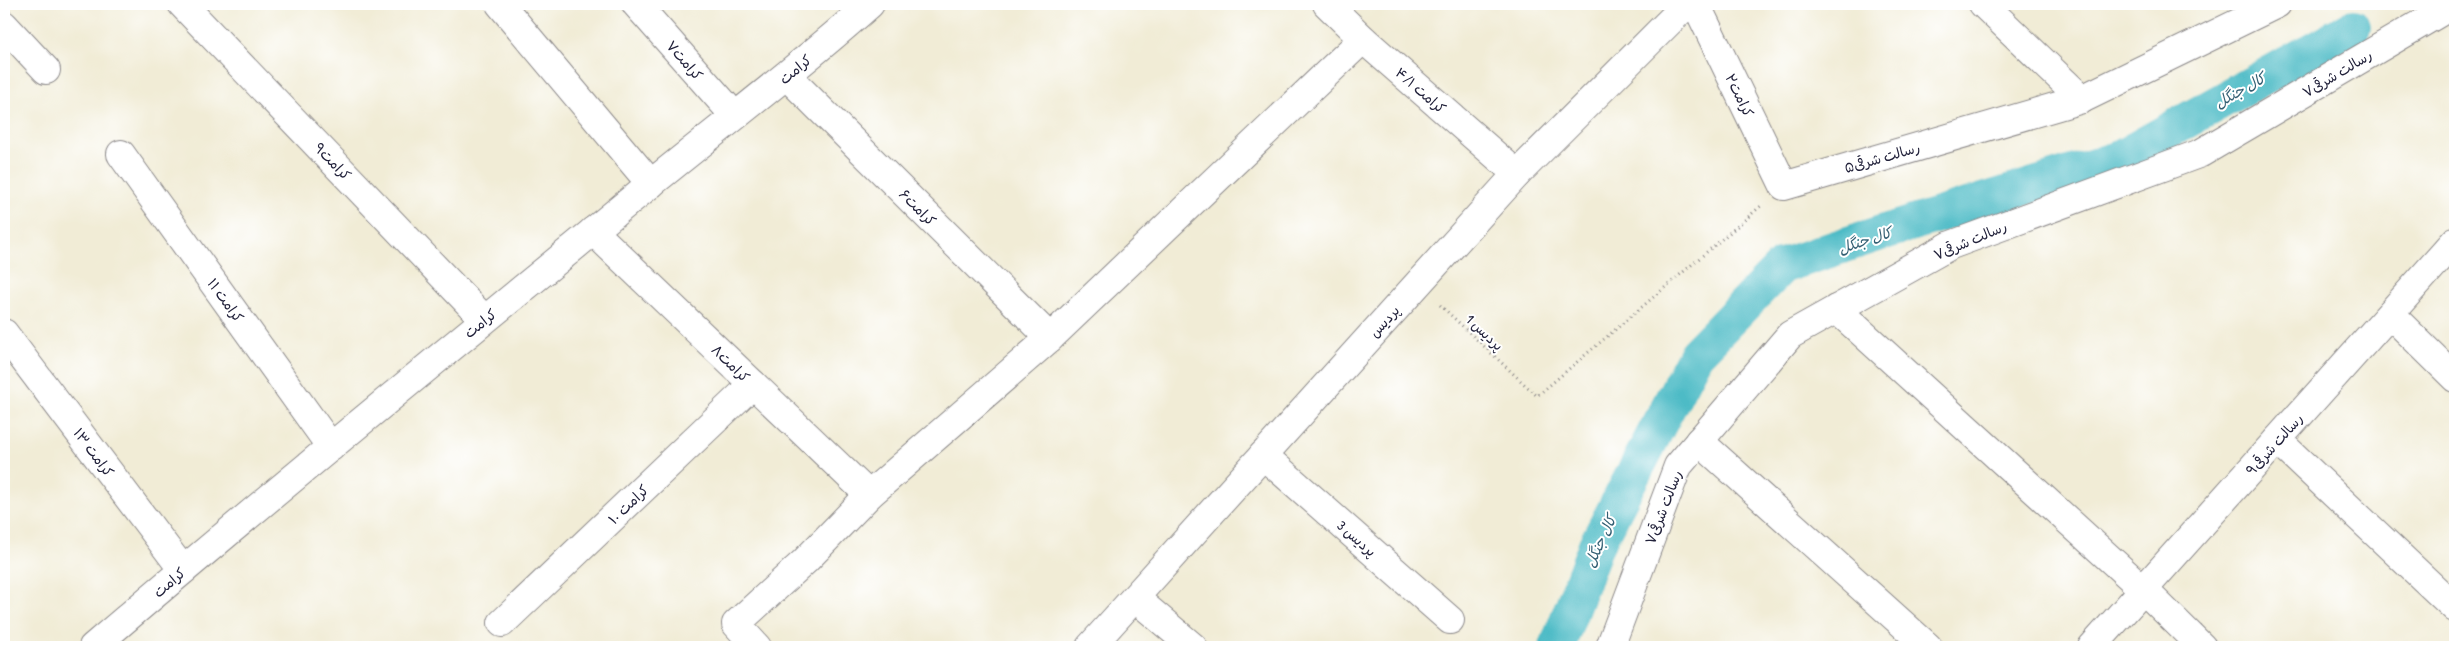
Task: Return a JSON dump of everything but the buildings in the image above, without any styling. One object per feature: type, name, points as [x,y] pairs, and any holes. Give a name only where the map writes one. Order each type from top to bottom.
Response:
[{"type":"street","name":"کرامت۹","points":[[182,4],[484,319]]},
{"type":"street","points":[[500,4],[651,184]]},
{"type":"street","name":"کرامت۷","points":[[636,4],[734,116]]},
{"type":"street","name":"کرامت ۴/۱","points":[[1327,4],[1363,39],[1517,174]]},
{"type":"street","name":"پردیس","points":[[1090,647],[1517,174],[1687,4]]},
{"type":"street","name":"کرامت۲","points":[[1696,4],[1784,186]]},
{"type":"street","points":[[1983,4],[2082,99]]},
{"type":"street","name":"رسالت شرقی۵","points":[[1784,186],[2082,99],[2277,4]]},
{"type":"street","name":"رسالت شرقی۷","points":[[1610,647],[1678,466],[1790,335],[1950,245],[2200,153],[2454,4]]},
{"type":"street","name":"کرامت","points":[[93,647],[484,319],[734,116],[787,76],[854,9]]},
{"type":"street","points":[[4,25],[46,70]]},
{"type":"street","points":[[757,647],[736,624],[805,561],[870,495],[1050,338],[1363,39]]},
{"type":"street","name":"کرامت۶","points":[[787,76],[1050,338]]},
{"type":"street","name":"کرامت ۱۱","points":[[120,154],[332,447]]},
{"type":"street","name":"کرامت۸","points":[[593,231],[870,495]]},
{"type":"street","name":"رسالت شرقی۹","points":[[2092,647],[2455,241]]},
{"type":"street","points":[[1836,309],[2144,590],[2202,647]]},
{"type":"street","points":[[2390,314],[2455,378]]},
{"type":"street","name":"کرامت ۱۳","points":[[4,334],[183,570]]},
{"type":"street","name":"کرامت ۱۰","points":[[502,623],[753,384]]},
{"type":"street","points":[[2277,440],[2455,608]]},
{"type":"street","points":[[1699,441],[1928,647]]},
{"type":"street","name":"پردیس 3","points":[[1263,456],[1450,620]]},
{"type":"street","points":[[1135,598],[1194,647]]},
{"type":"path","name":"پردیس 1","points":[[1418,284],[1537,396],[1784,186]]},
{"type":"waterway","name":"کال جنگل","points":[[1557,647],[1596,545],[1696,354],[1782,266],[2120,158],[2353,27]]}]
